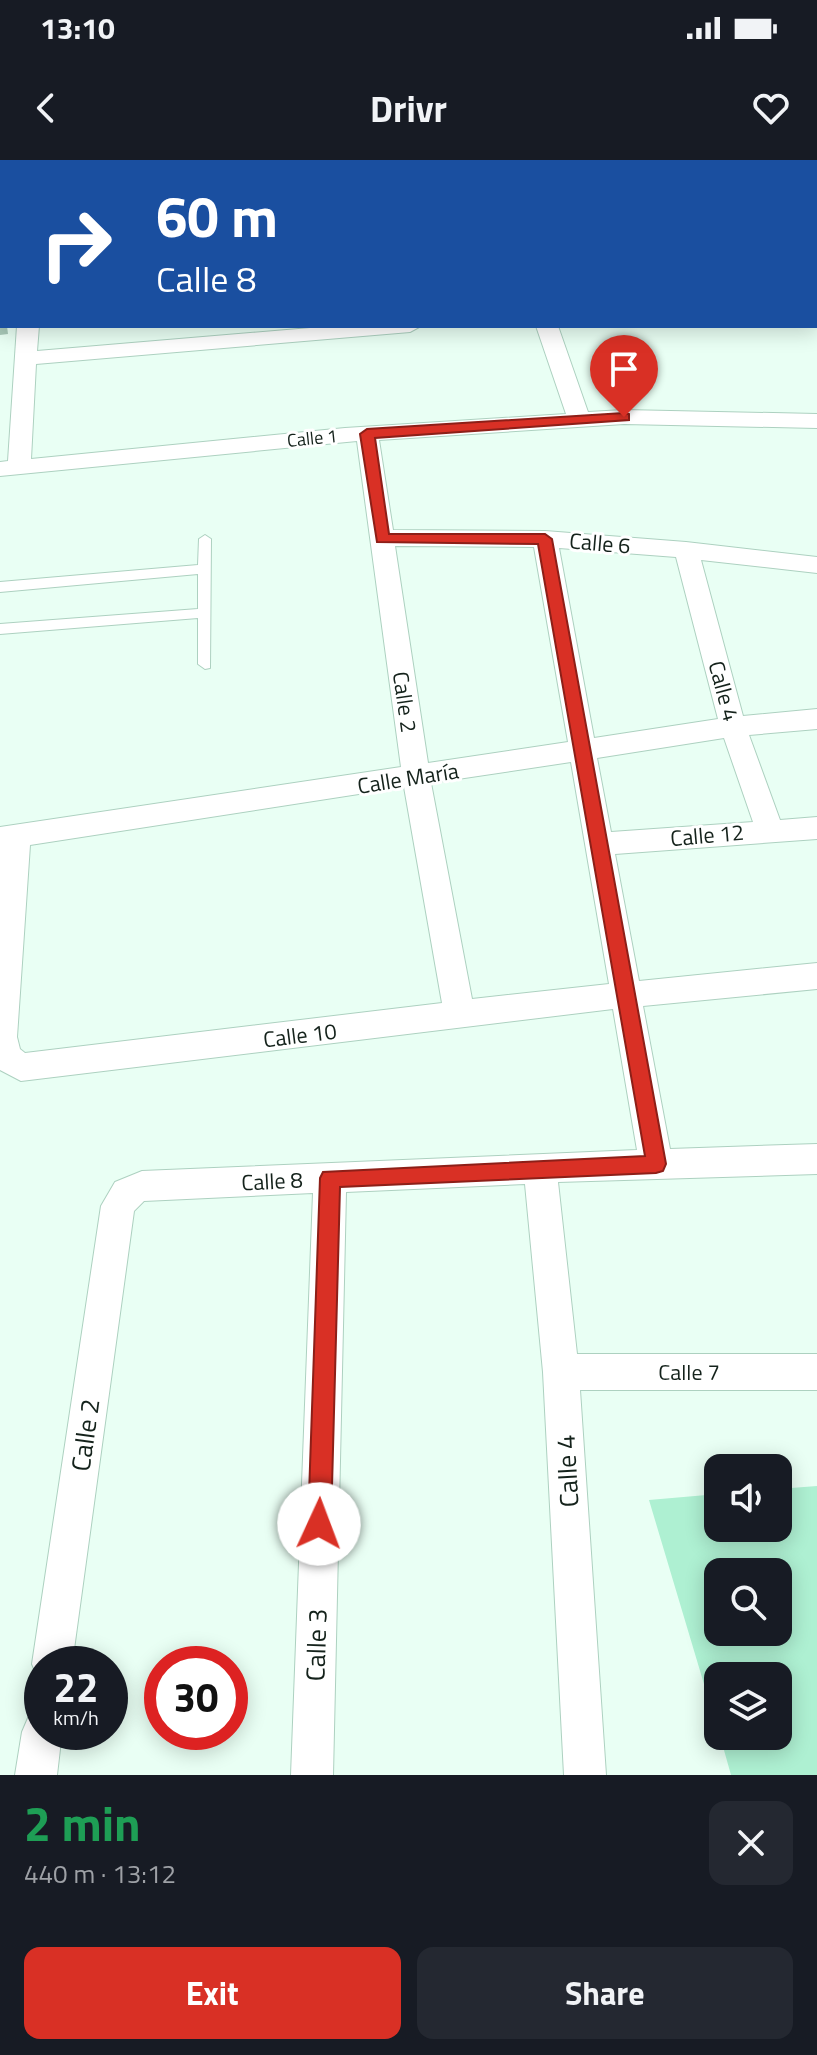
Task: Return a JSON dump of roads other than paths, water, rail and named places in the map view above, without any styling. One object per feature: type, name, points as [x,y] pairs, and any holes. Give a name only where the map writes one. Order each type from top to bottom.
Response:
[{"type":"street","points":[[10,468],[28,358],[28,328]]},
{"type":"street","points":[[28,358],[386,328]]},
{"type":"street","points":[[548,328],[579,420]]},
{"type":"street","name":"Calle 1","points":[[10,468],[367,434],[624,417],[817,421]]},
{"type":"street","name":"Calle 2","points":[[367,434],[416,777],[460,1016]]},
{"type":"street","name":"Calle 6","points":[[382,538],[545,539],[686,550],[817,565]]},
{"type":"street","points":[[545,539],[656,1164]]},
{"type":"street","name":"Calle 4","points":[[686,550],[733,727],[770,830]]},
{"type":"street","name":"Calle María","points":[[8,837],[733,727],[817,719]]},
{"type":"street","name":"Calle 12","points":[[598,844],[817,828]]},
{"type":"street","name":"Calle 10","points":[[8,837],[2,1037],[6,1057],[21,1067],[460,1016],[626,992],[817,976]]},
{"type":"street","name":"Calle 8","points":[[118,1206],[127,1193],[142,1186],[817,1159]]},
{"type":"street","name":"Calle 4","points":[[540,1168],[561,1372],[585,1775]]},
{"type":"street","name":"Calle 3","points":[[312,1775],[330,1178]]},
{"type":"street","name":"Calle 2","points":[[55,1646],[118,1206]]},
{"type":"street","name":"Calle 7","points":[[561,1372],[817,1372]]},
{"type":"street","points":[[36,1775],[39,1750]]},
{"type":"lane","points":[[205,539],[205,664]]},
{"type":"lane","points":[[0,587],[205,569]]},
{"type":"lane","points":[[0,629],[205,613]]}]
